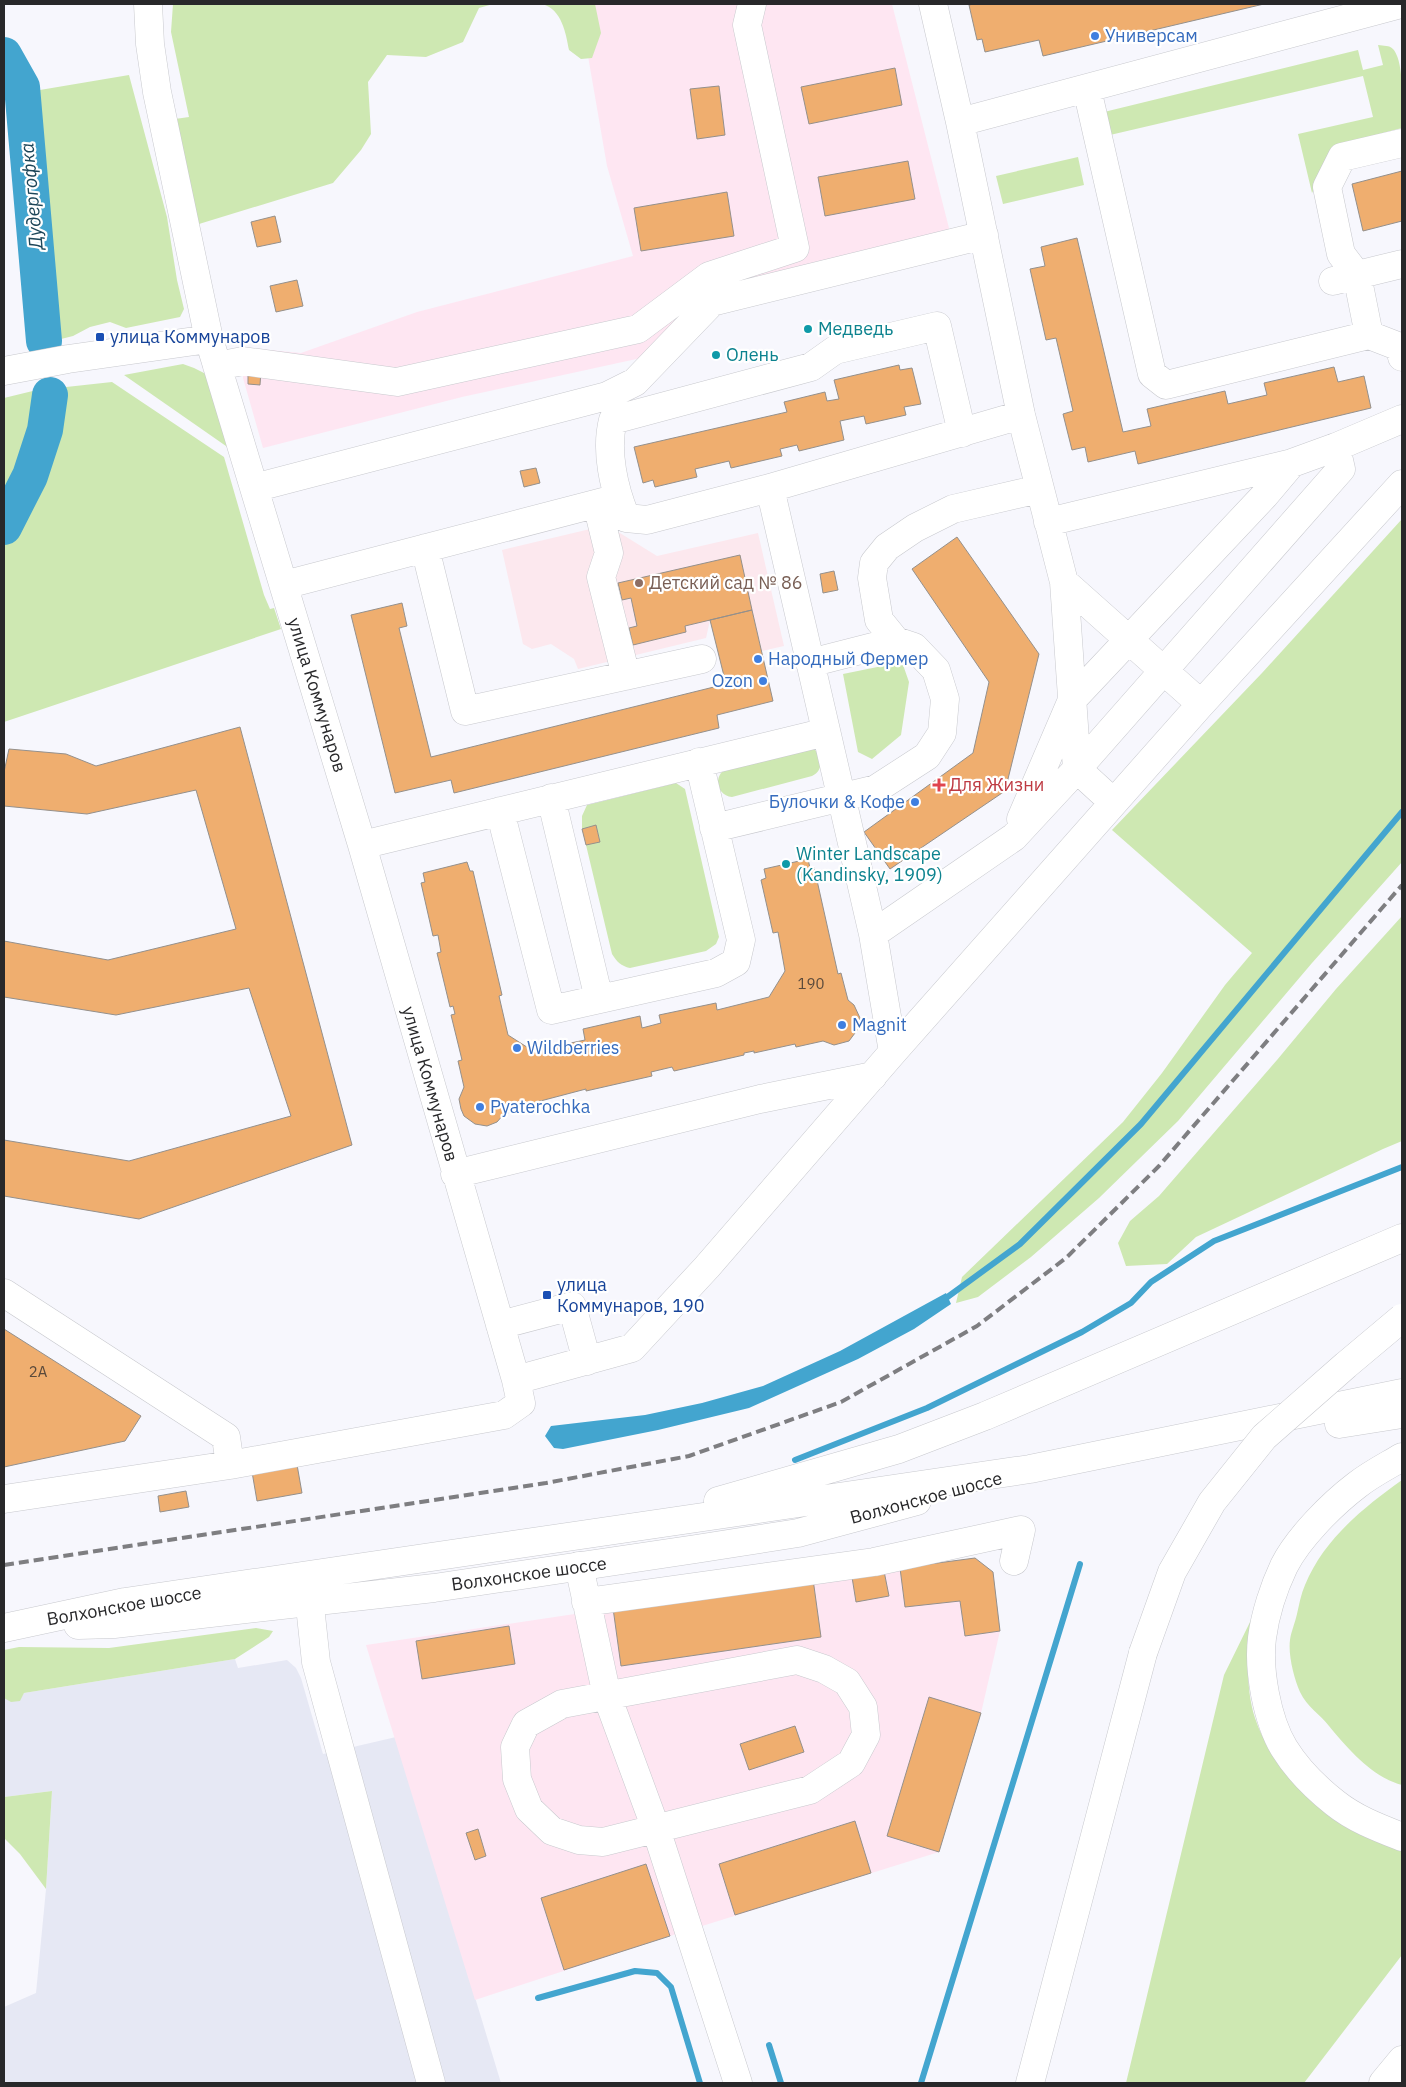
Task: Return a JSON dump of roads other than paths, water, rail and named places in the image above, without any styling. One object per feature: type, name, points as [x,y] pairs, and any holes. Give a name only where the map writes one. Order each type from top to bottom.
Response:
[{"type":"main road","name":"улица Коммунаров","points":[[148,4],[150,44],[157,92],[209,339],[362,845],[445,1158],[500,1326],[516,1380],[520,1403],[504,1415],[230,1465]]},
{"type":"main road","points":[[217,366],[243,361],[396,382],[638,329],[709,276],[796,248],[747,25],[752,4]]},
{"type":"main road","points":[[933,4],[960,122],[1021,415],[1064,582],[1076,769],[1114,802]]},
{"type":"main road","points":[[960,122],[1087,89],[1321,13],[1401,4],[1402,9]]},
{"type":"main road","points":[[1087,89],[1152,374],[1166,384],[1370,335],[1400,347],[1402,357]]},
{"type":"main road","points":[[1370,335],[1345,278],[1327,187],[1342,157],[1402,143]]},
{"type":"main road","points":[[626,676],[601,577],[609,553],[608,438],[610,408],[712,302],[984,235]]},
{"type":"main road","points":[[1345,278],[1402,264]]},
{"type":"main road","points":[[254,488],[610,408],[811,367],[835,350],[937,326],[962,433]]},
{"type":"main road","points":[[4,371],[68,359],[209,339]]},
{"type":"main road","points":[[608,501],[626,518],[647,520],[770,488],[1021,415]]},
{"type":"main road","points":[[1048,522],[1292,463],[1402,419]]},
{"type":"main road","points":[[873,934],[1014,837],[1341,469],[1336,447]]},
{"type":"main road","points":[[1014,837],[1072,700],[1265,495],[1292,463]]},
{"type":"main road","points":[[516,1380],[632,1348],[707,1267],[893,1052],[1201,704],[1402,484]]},
{"type":"main road","points":[[770,488],[873,934],[893,1052]]},
{"type":"main road","points":[[714,828],[876,789],[927,756],[942,732],[945,700],[936,670],[914,647],[896,641],[879,620],[872,578],[874,563],[887,547],[914,528],[953,509],[1039,489]]},
{"type":"main road","points":[[284,585],[608,501]]},
{"type":"main road","points":[[425,548],[465,711],[702,659]]},
{"type":"main road","points":[[1064,582],[1201,704]]},
{"type":"main road","points":[[810,663],[896,641]]},
{"type":"main road","points":[[362,845],[826,732]]},
{"type":"main road","points":[[500,811],[551,1010],[716,973],[736,962],[741,940],[699,762]]},
{"type":"main road","points":[[551,798],[599,999]]},
{"type":"main road","points":[[445,1158],[872,1076]]},
{"type":"main road","points":[[738,2083],[656,1829],[608,1696],[586,1602],[580,1566],[582,1551],[578,1537],[779,1484],[900,1449],[985,1416],[1402,1238]]},
{"type":"main road","points":[[4,1294],[226,1437],[230,1465],[4,1499]]},
{"type":"main road","points":[[500,1326],[572,1306],[587,1361]]},
{"type":"main road","points":[[1030,2083],[1142,1653],[1172,1572],[1212,1502],[1264,1437],[1346,1364],[1402,1318]]},
{"type":"main road","name":"Волхонское шоссе","points":[[12,1627],[114,1624],[434,1588],[798,1533],[1030,1470],[1402,1393]]},
{"type":"main road","name":"Волхонское шоссе","points":[[1073,1461],[1402,1414]]},
{"type":"main road","points":[[1402,1457],[1357,1484],[1310,1528],[1284,1566],[1271,1603],[1262,1638],[1262,1674],[1269,1712],[1283,1747],[1307,1778],[1336,1804],[1370,1825],[1402,1837]]},
{"type":"main road","name":"Волхонское шоссе","points":[[12,1627],[125,1602],[1030,1470]]},
{"type":"main road","points":[[586,1602],[874,1562],[1021,1530],[1014,1561]]},
{"type":"main road","points":[[307,1576],[316,1662],[431,2083]]},
{"type":"main road","points":[[797,1660],[824,1669],[847,1682],[863,1707],[866,1735],[851,1764],[810,1790],[656,1829],[603,1842],[580,1840],[552,1831],[529,1809],[517,1779],[515,1747],[526,1724],[562,1704],[797,1660]]},
{"type":"main road","points":[[1383,2083],[1402,2060]]},
{"type":"water","points":[[946,1293],[951,1304],[914,1329],[858,1359],[749,1408],[658,1430],[563,1449],[554,1448],[545,1436],[551,1426],[645,1415],[702,1403],[763,1386],[840,1351]]},
{"type":"waterway","name":"Дудергофка","points":[[4,55],[22,87],[44,341]]},
{"type":"waterway","name":"Дудергофка","points":[[4,527],[30,476],[45,430],[50,395]]},
{"type":"waterway","points":[[942,1301],[1020,1244],[1141,1124],[1402,812]]},
{"type":"waterway","points":[[795,1460],[927,1408],[1082,1332],[1131,1303],[1151,1282],[1214,1241],[1402,1167]]},
{"type":"waterway","points":[[921,2083],[1080,1564]]},
{"type":"waterway","points":[[538,1998],[635,1971],[657,1973],[671,1987],[700,2083]]},
{"type":"waterway","points":[[769,2045],[781,2083]]},
{"type":"railway","points":[[4,1565],[546,1483],[689,1456],[841,1402],[977,1326],[1066,1258],[1159,1166],[1402,885]]},
{"type":"place","name":"Универсам","points":[[1095,36]]},
{"type":"place","name":"Медведь","points":[[808,329]]},
{"type":"place","name":"улица Коммунаров","points":[[100,337]]},
{"type":"place","name":"Олень","points":[[716,355]]},
{"type":"place","name":"Детский сад № 86","points":[[639,583]]},
{"type":"place","name":"Народный Фермер","points":[[758,659]]},
{"type":"place","name":"Ozon","points":[[763,681]]},
{"type":"place","name":"Для Жизни","points":[[939,785]]},
{"type":"place","name":"Булочки & Кофе","points":[[915,802]]},
{"type":"place","name":"Winter Landscape (Kandinsky, 1909)","points":[[786,864]]},
{"type":"place","name":"Magnit","points":[[842,1025]]},
{"type":"place","name":"Wildberries","points":[[517,1048]]},
{"type":"place","name":"Pyaterochka","points":[[480,1107]]},
{"type":"place","name":"улица Коммунаров, 190","points":[[547,1295]]}]
